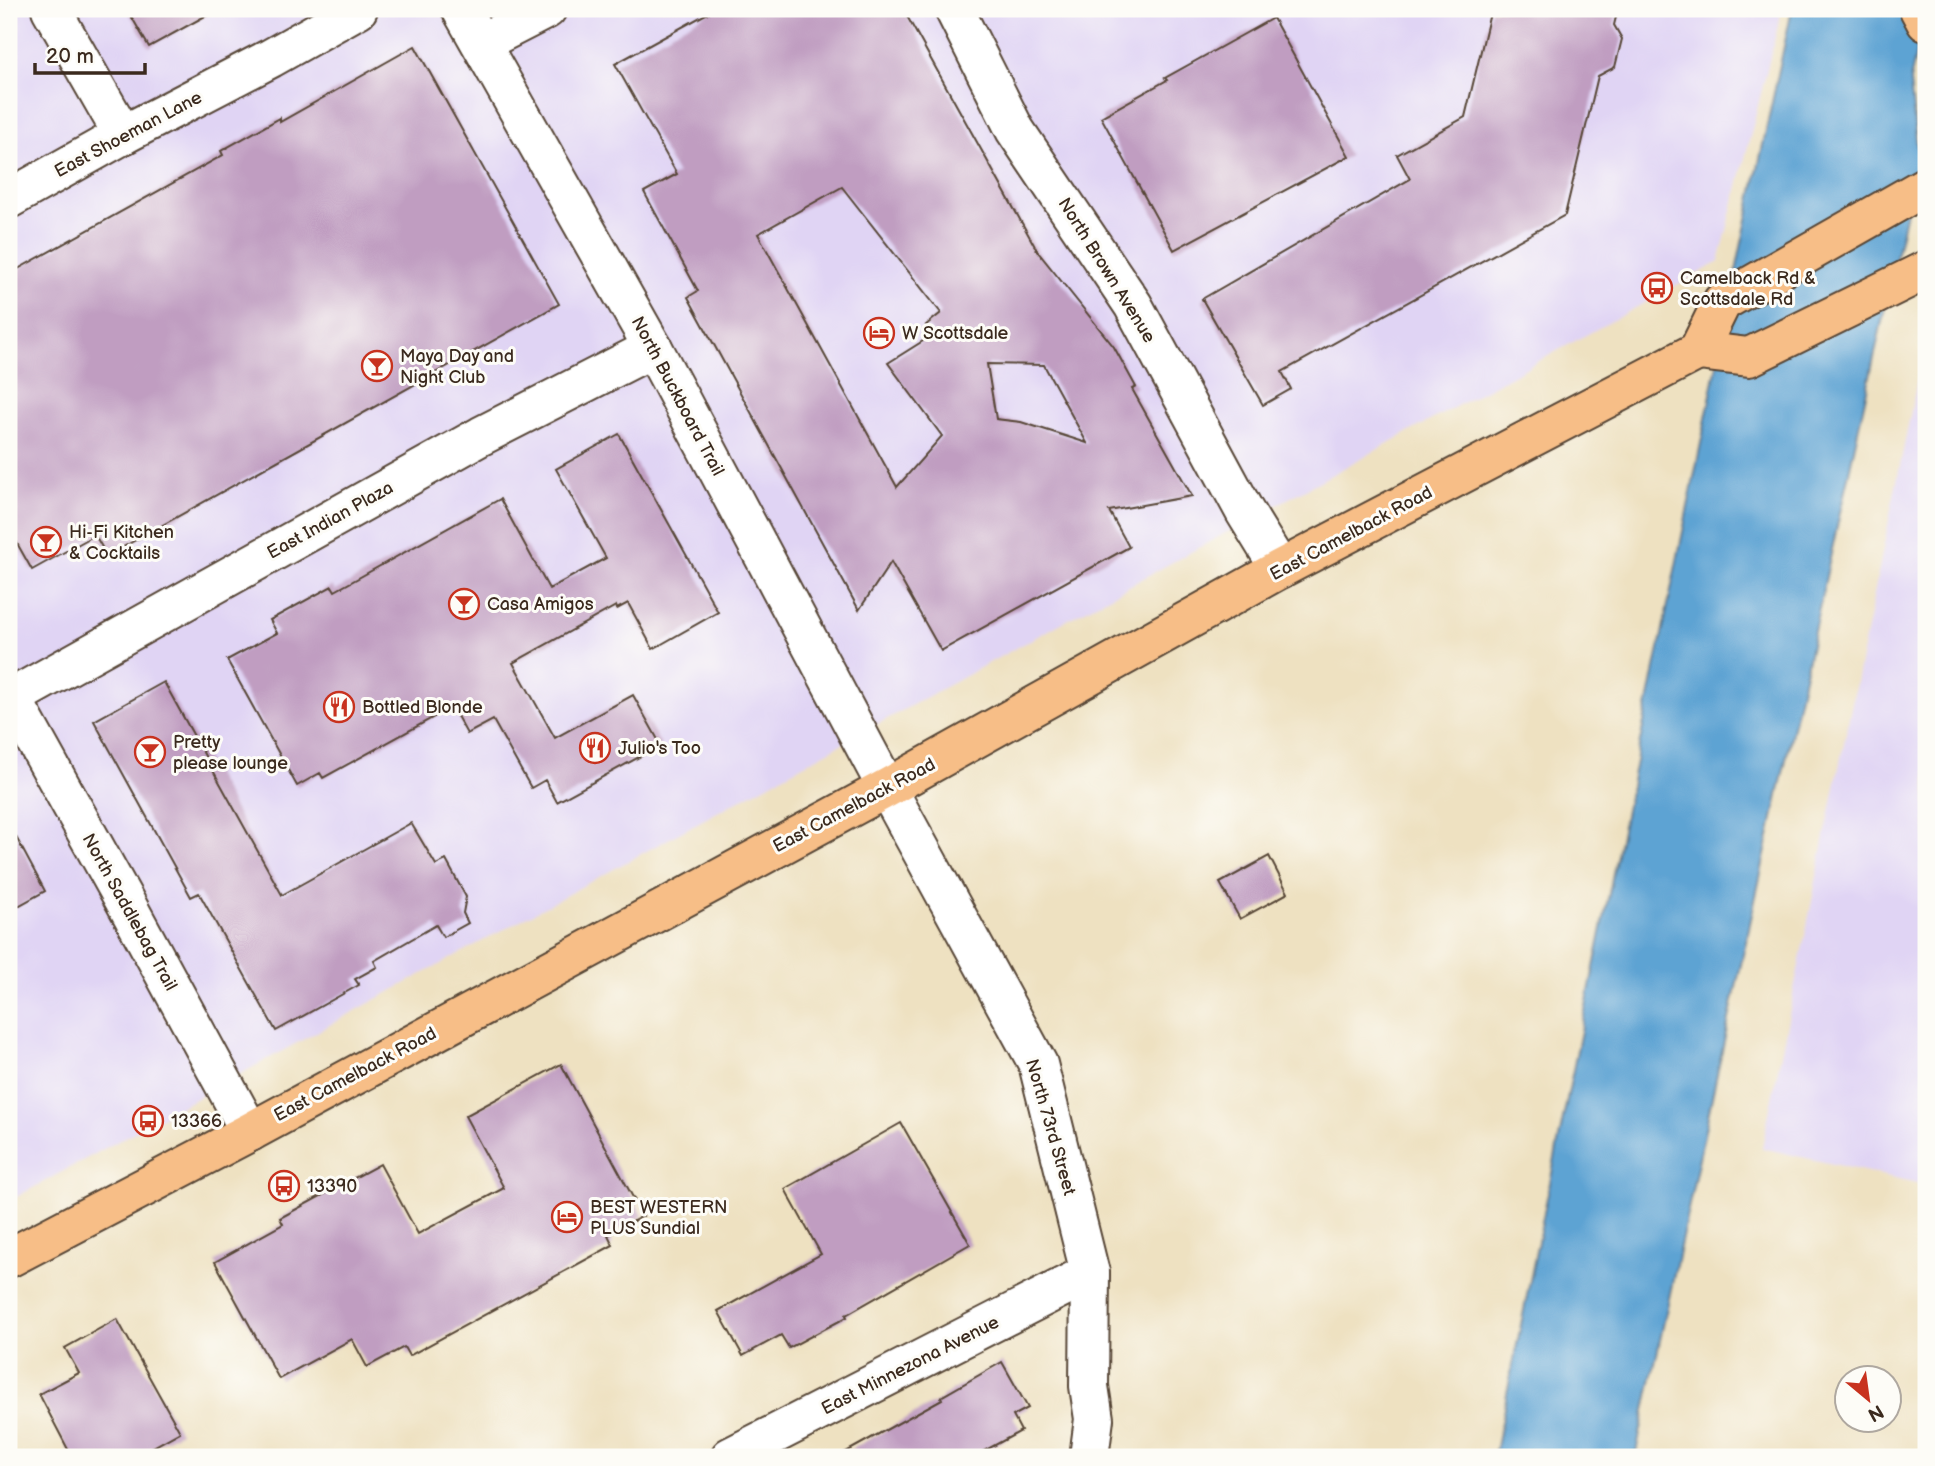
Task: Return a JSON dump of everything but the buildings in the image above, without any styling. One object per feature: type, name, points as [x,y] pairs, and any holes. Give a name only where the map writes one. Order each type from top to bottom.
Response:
[{"type":"main road","points":[[1919,9],[1926,22]]},
{"type":"main road","points":[[1926,186],[1723,302],[1698,351],[1749,357],[1926,270]]},
{"type":"main road","name":"East Camelback Road","points":[[9,1258],[250,1132],[887,788],[1280,569],[1698,351]]},
{"type":"street","points":[[51,9],[122,135]]},
{"type":"street","name":"East Shoeman Lane","points":[[9,199],[122,135],[271,58],[358,9]]},
{"type":"street","name":"North Buckboard Trail","points":[[461,9],[653,348],[887,788]]},
{"type":"street","points":[[481,43],[547,9]]},
{"type":"street","name":"North Brown Avenue","points":[[954,9],[1015,130],[1133,305],[1245,512],[1280,569]]},
{"type":"street","name":"East Indian Plaza","points":[[10,696],[481,436],[653,348]]},
{"type":"street","name":"North Saddlebag Trail","points":[[10,696],[250,1132]]},
{"type":"street","name":"North 73rd Street","points":[[887,788],[1038,1064],[1090,1273],[1090,1386],[1094,1419],[1089,1457]]},
{"type":"street","name":"East Minnezona Avenue","points":[[730,1457],[1090,1273]]},
{"type":"shaded area","points":[[9,9],[1782,9],[1719,262],[9,1201]]},
{"type":"shaded area","points":[[1926,337],[1926,1185],[1762,1148]]},
{"type":"water","points":[[1792,9],[1925,9],[1910,81],[1918,157],[1635,1457],[1494,1457],[1740,252]]},
{"type":"place","name":"Camelback Rd & Scottsdale Rd","points":[[1657,288]]},
{"type":"place","name":"W Scottsdale","points":[[879,333]]},
{"type":"place","name":"Maya Day and Night Club","points":[[377,366]]},
{"type":"place","name":"Hi-Fi Kitchen & Cocktails","points":[[46,542]]},
{"type":"place","name":"Casa Amigos","points":[[464,604]]},
{"type":"place","name":"Bottled Blonde","points":[[339,707]]},
{"type":"place","name":"Julio's Too","points":[[595,748]]},
{"type":"place","name":"Pretty please lounge","points":[[150,752]]},
{"type":"place","name":"13366","points":[[148,1121]]},
{"type":"place","name":"13390","points":[[284,1186]]},
{"type":"place","name":"BEST WESTERN PLUS Sundial","points":[[567,1217]]}]
